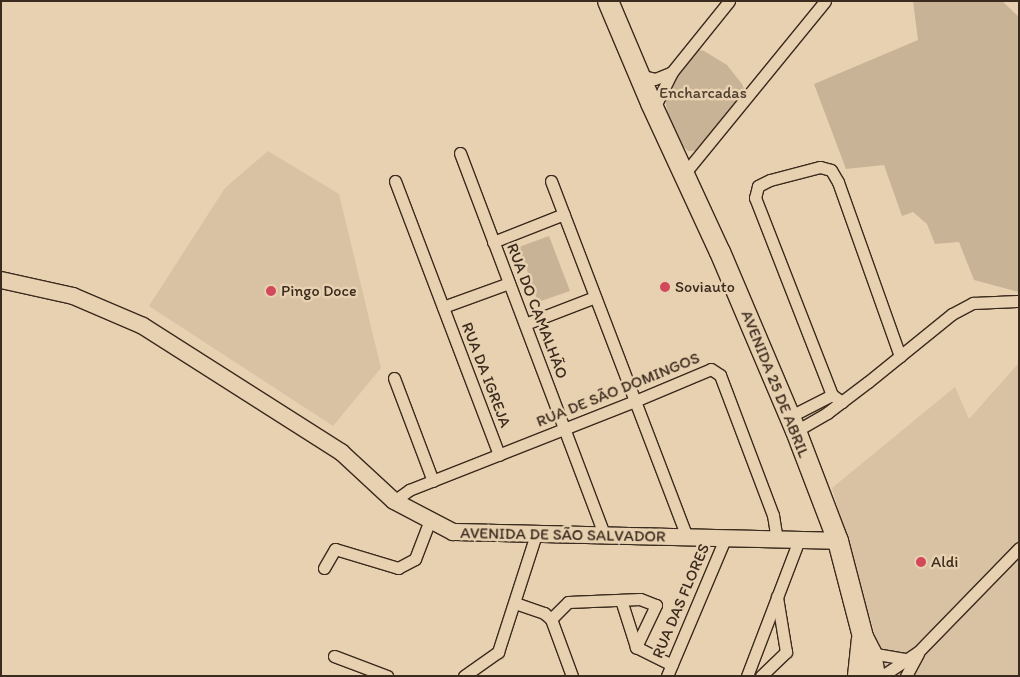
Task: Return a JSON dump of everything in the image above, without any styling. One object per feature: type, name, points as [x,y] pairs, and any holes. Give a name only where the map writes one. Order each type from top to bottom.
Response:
[{"type":"highway","name":"AVENIDA 25 DE ABRIL","points":[[608,1],[639,75],[720,252],[792,424],[838,541],[875,676]]},
{"type":"highway","name":"AVENIDA 25 DE ABRIL","points":[[858,676],[867,645]]},
{"type":"street","points":[[654,108],[672,72],[729,1]]},
{"type":"street","points":[[684,174],[825,1]]},
{"type":"street","points":[[639,75],[655,79],[672,72]]},
{"type":"street","name":"RUA DO CAMALHÃO","points":[[460,153],[605,536]]},
{"type":"street","points":[[842,402],[832,395],[755,198],[758,186],[770,180],[820,167],[831,170],[838,182],[900,356]]},
{"type":"street","points":[[551,181],[687,538]]},
{"type":"street","name":"RUA DA IGREJA","points":[[395,182],[499,455]]},
{"type":"street","points":[[494,242],[564,214]]},
{"type":"street","name":"AVENIDA DE SÃO SALVADOR","points":[[1,280],[73,296],[142,326],[341,452],[394,501],[453,532],[838,541]]},
{"type":"street","name":"RUA DA IGREJA","points":[[443,307],[509,283]]},
{"type":"street","points":[[525,324],[595,297]]},
{"type":"street","points":[[792,424],[842,402],[952,314],[973,303],[1019,301]]},
{"type":"street","name":"RUA DE SÃO DOMINGOS","points":[[394,501],[409,490],[711,369],[720,375],[773,515],[777,540]]},
{"type":"street","points":[[394,378],[433,481]]},
{"type":"street","points":[[792,424],[832,395]]},
{"type":"street","points":[[324,568],[335,549],[398,568],[415,559],[430,520]]},
{"type":"street","points":[[464,676],[498,652],[536,534]]},
{"type":"street","name":"RUA DAS FLORES","points":[[669,670],[725,539]]},
{"type":"street","points":[[747,676],[799,540]]},
{"type":"street","points":[[882,676],[918,652],[1019,548]]},
{"type":"street","points":[[761,676],[786,652],[777,597]]},
{"type":"street","points":[[551,619],[568,602],[640,599],[656,605],[636,647]]},
{"type":"street","points":[[621,600],[636,647],[669,670]]},
{"type":"street","points":[[515,603],[544,613],[551,619],[572,676]]},
{"type":"street","points":[[867,645],[906,659]]},
{"type":"street","points":[[906,676],[918,652]]},
{"type":"street","points":[[334,656],[387,676]]},
{"type":"shaded area","points":[[268,151],[339,194],[381,368],[333,426],[149,306],[225,188]]},
{"type":"shaded area","points":[[1019,363],[1019,676],[887,676],[832,488],[955,387],[969,419]]},
{"type":"green space","points":[[913,1],[1002,1],[1019,17],[1019,292],[974,280],[959,242],[935,244],[927,224],[913,212],[902,216],[884,165],[846,169],[814,84],[918,40]]},
{"type":"green space","name":"Encharcadas","points":[[699,50],[727,65],[742,84],[747,96],[703,150],[688,151],[680,143],[668,114],[663,91]]},
{"type":"green space","points":[[549,236],[570,291],[538,302],[519,247]]},
{"type":"place","name":"Soviauto","points":[[665,287]]},
{"type":"place","name":"Pingo Doce","points":[[271,291]]},
{"type":"place","name":"Aldi","points":[[921,562]]}]
